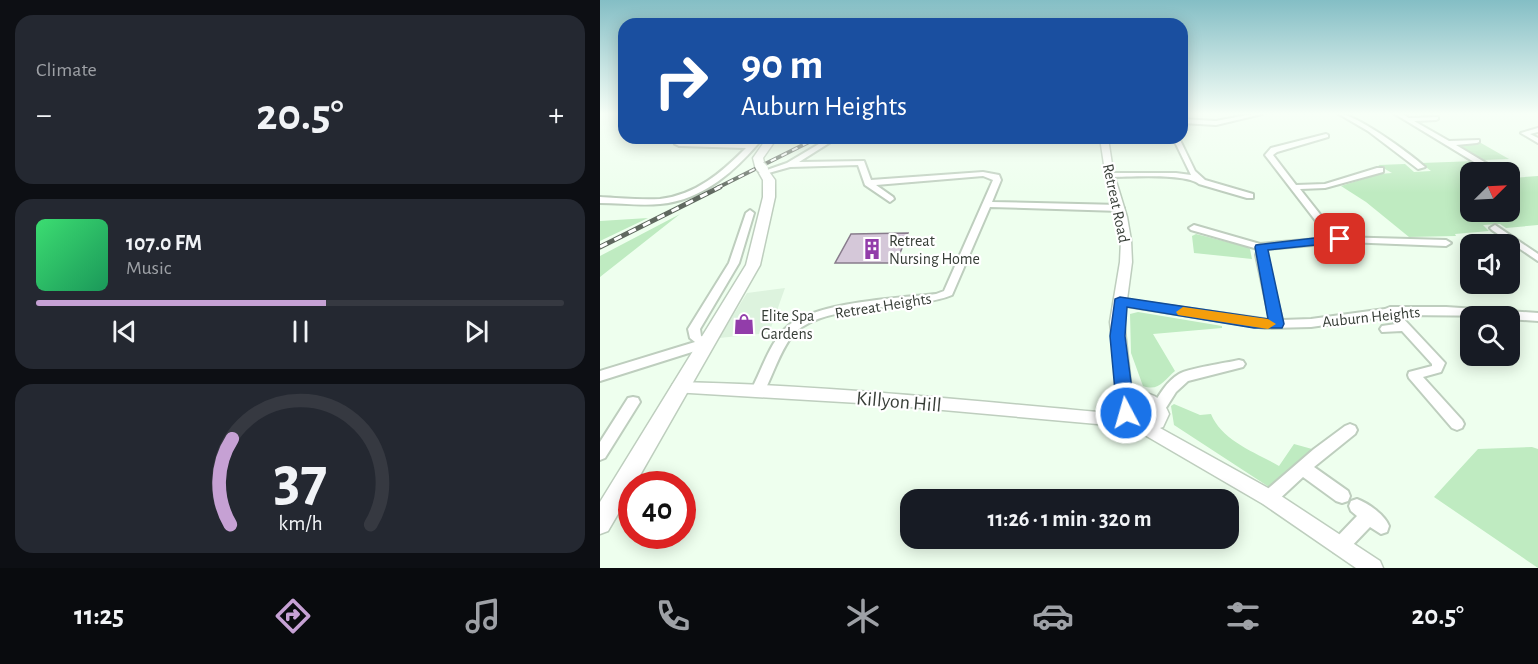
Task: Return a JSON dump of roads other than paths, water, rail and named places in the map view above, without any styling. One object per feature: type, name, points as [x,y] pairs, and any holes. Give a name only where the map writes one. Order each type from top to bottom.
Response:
[{"type":"main road","points":[[600,523],[678,388],[741,288],[756,258],[770,197],[769,180],[758,158],[768,144]]},
{"type":"street","points":[[1311,141],[1270,153],[1271,158],[1335,239]]},
{"type":"street","points":[[1385,141],[1421,167]]},
{"type":"street","points":[[1446,141],[1479,162]]},
{"type":"street","points":[[1450,143],[1477,141]]},
{"type":"street","points":[[679,144],[752,146]]},
{"type":"street","points":[[790,165],[824,144]]},
{"type":"street","name":"Retreat Road","points":[[1105,144],[1110,175],[1120,208],[1126,250],[1118,329],[1123,393],[1138,413]]},
{"type":"street","points":[[1179,144],[1192,172],[1198,179]]},
{"type":"street","points":[[600,200],[669,201],[684,196],[708,186],[732,167],[752,146]]},
{"type":"street","points":[[763,169],[790,165],[861,163],[868,183],[889,202],[895,181]]},
{"type":"street","points":[[1294,187],[1325,186],[1380,170]]},
{"type":"street","name":"Retreat Heights","points":[[759,390],[791,330],[806,320],[841,311],[938,297],[948,293],[997,185],[996,177],[990,175],[960,174],[868,183]]},
{"type":"street","points":[[1110,175],[1176,175],[1198,179],[1250,196]]},
{"type":"street","points":[[988,204],[1120,208]]},
{"type":"street","points":[[707,342],[696,338],[694,329],[734,264],[750,213]]},
{"type":"street","points":[[1194,228],[1262,247],[1335,239],[1446,243]]},
{"type":"street","points":[[1495,228],[1538,258]]},
{"type":"street","points":[[1262,247],[1277,324]]},
{"type":"street","name":"Auburn Heights","points":[[1120,302],[1254,323],[1277,324],[1390,312],[1446,311],[1538,317]]},
{"type":"street","points":[[1390,312],[1439,363],[1437,369],[1414,375],[1457,424]]},
{"type":"street","points":[[1386,329],[1405,327]]},
{"type":"street","points":[[600,376],[707,342]]},
{"type":"street","points":[[1239,364],[1188,375],[1138,413],[1189,452],[1269,498],[1373,568]]},
{"type":"street","name":"Killyon Hill","points":[[678,388],[759,390],[1138,413]]},
{"type":"street","points":[[600,454],[633,402]]},
{"type":"street","points":[[1269,498],[1350,430]]},
{"type":"street","points":[[1303,468],[1342,496]]},
{"type":"street","points":[[1340,546],[1369,516]]},
{"type":"railway","points":[[717,188],[805,144]]},
{"type":"railway","points":[[600,247],[720,187]]},
{"type":"place","name":"Retreat Nursing Home","points":[[872,249]]},
{"type":"place","name":"Elite Spa Gardens","points":[[744,324]]}]
